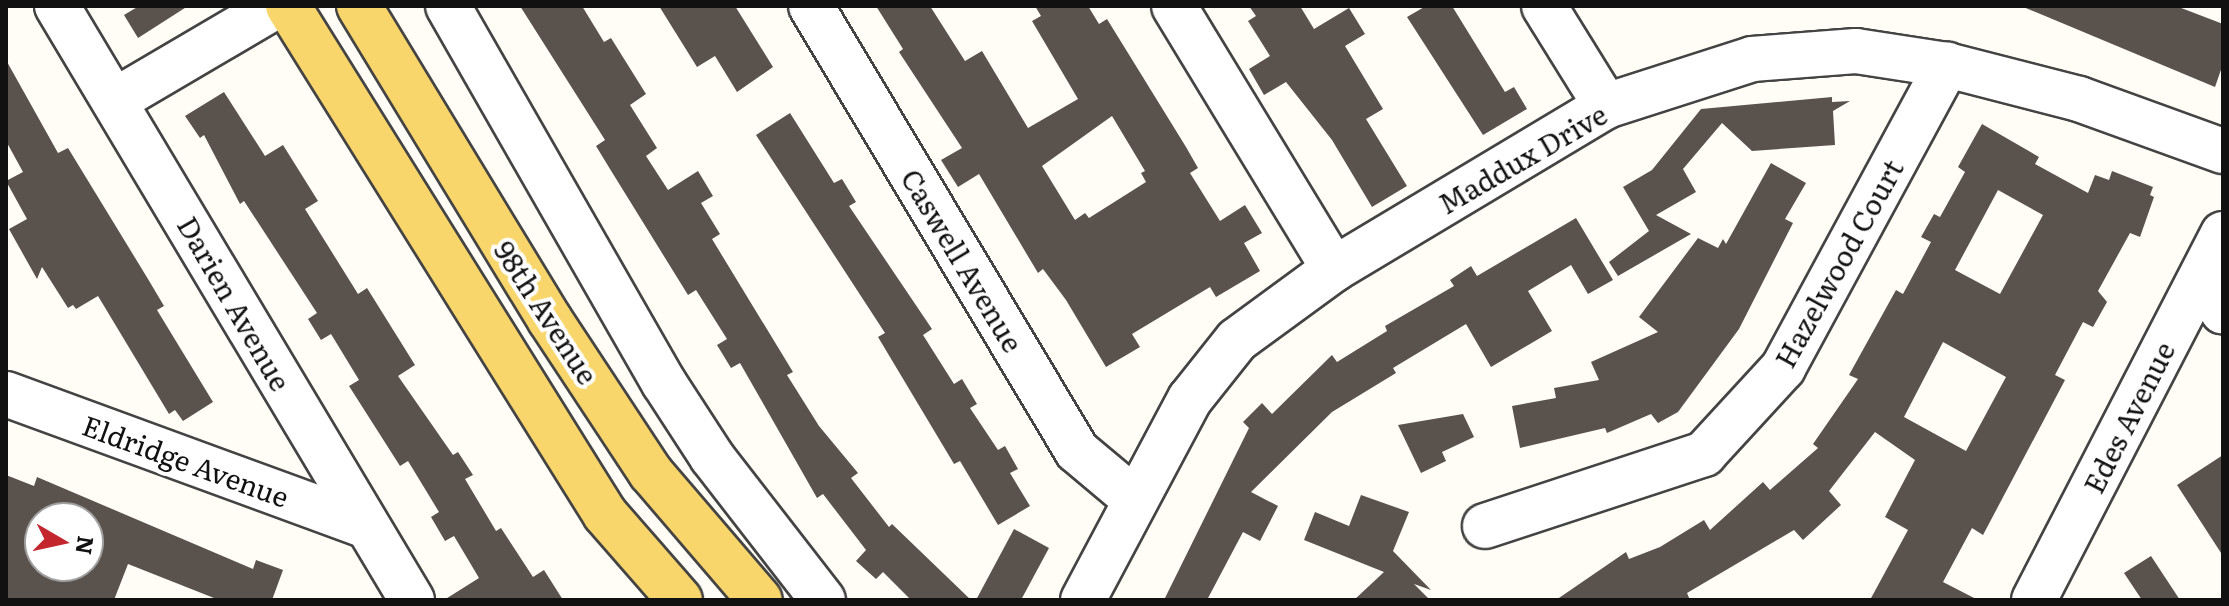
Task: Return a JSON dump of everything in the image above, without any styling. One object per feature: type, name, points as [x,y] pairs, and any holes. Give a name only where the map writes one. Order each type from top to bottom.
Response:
[{"type":"main road","name":"98th Avenue","points":[[288,6],[605,514],[680,600]]},
{"type":"main road","name":"98th Avenue","points":[[359,6],[518,268],[651,473],[760,600]]},
{"type":"street","name":"Darien Avenue","points":[[57,6],[116,100],[412,600]]},
{"type":"street","points":[[116,100],[276,6]]},
{"type":"street","points":[[448,6],[664,383],[712,457],[823,600]]},
{"type":"street","name":"Caswell Avenue","points":[[811,6],[1077,451],[1133,498]]},
{"type":"street","points":[[1174,6],[1334,269]]},
{"type":"street","points":[[1544,6],[1606,106]]},
{"type":"street","name":"Maddux Drive","points":[[1083,600],[1133,498],[1190,399],[1237,340],[1334,269],[1606,106],[1752,59],[1856,51],[1947,65],[2079,99],[2223,151]]},
{"type":"street","name":"Hazelwood Court","points":[[1485,526],[1704,454],[1783,368],[1947,65]]},
{"type":"street","name":"Edes Avenue","points":[[2034,600],[2212,295],[2223,234]]},
{"type":"street","name":"Eldridge Avenue","points":[[6,394],[367,526]]},
{"type":"building","points":[[139,6],[188,6],[138,38],[124,15]]},
{"type":"building","points":[[520,6],[582,6],[604,42],[611,38],[646,94],[630,105],[657,148],[646,156],[668,190],[698,171],[713,196],[701,203],[720,234],[712,239],[793,372],[787,375],[819,426],[858,473],[851,478],[889,527],[892,524],[971,600],[911,600],[883,572],[876,579],[856,561],[866,550],[823,494],[817,498],[740,363],[731,368],[717,345],[727,339],[696,290],[688,295],[596,146],[605,140]]},
{"type":"building","points":[[659,6],[735,6],[773,67],[737,92],[715,56],[697,67]]},
{"type":"building","points":[[876,6],[930,6],[965,61],[982,51],[1028,128],[1078,99],[1032,21],[1041,16],[1035,6],[1088,6],[1099,24],[1107,19],[1186,147],[1198,168],[1190,173],[1220,221],[1245,205],[1262,233],[1244,243],[1260,271],[1216,297],[1210,287],[1132,334],[1140,347],[1106,367],[1066,300],[1043,269],[1038,273],[979,174],[958,187],[941,160],[962,148],[899,52],[903,49]],"holes":[[[1112,116],[1145,171],[1141,173],[1146,182],[1089,218],[1085,213],[1075,220],[1042,166]]]},
{"type":"building","points":[[1249,6],[1300,6],[1314,29],[1349,8],[1365,34],[1345,46],[1383,109],[1366,119],[1407,186],[1372,207],[1332,140],[1286,82],[1264,95],[1249,69],[1270,56],[1248,21],[1256,16]]},
{"type":"building","points":[[1426,6],[1452,6],[1505,92],[1514,87],[1527,109],[1483,135],[1407,17]]},
{"type":"building","points":[[2021,6],[2176,6],[2223,24],[2223,64],[2215,87]]},
{"type":"building","points":[[6,60],[58,153],[68,148],[148,279],[164,306],[157,310],[213,402],[183,421],[175,410],[169,414],[98,296],[76,309],[73,305],[68,308],[42,267],[37,279],[9,229],[27,219],[6,181],[23,172],[6,141]]},
{"type":"building","points":[[224,92],[265,156],[283,145],[318,201],[305,209],[358,294],[367,288],[415,365],[398,376],[453,455],[458,452],[473,475],[465,479],[496,531],[501,528],[533,577],[544,570],[563,600],[444,600],[479,578],[454,536],[445,541],[431,517],[439,512],[408,461],[400,466],[349,386],[359,380],[331,334],[321,340],[308,319],[317,313],[244,201],[240,204],[204,135],[200,138],[185,116]]},
{"type":"building","points":[[1832,97],[1832,102],[1850,101],[1833,111],[1835,145],[1752,151],[1722,123],[1683,169],[1696,192],[1656,215],[1691,234],[1618,276],[1609,262],[1649,231],[1623,187],[1652,170],[1701,109]]},
{"type":"building","points":[[790,113],[834,183],[842,179],[856,202],[849,206],[932,329],[923,335],[954,384],[962,379],[977,404],[970,408],[998,450],[1005,446],[1018,469],[1010,473],[1030,506],[998,525],[960,461],[954,464],[878,337],[885,333],[756,135]]},
{"type":"building","points":[[1982,124],[2039,157],[2035,164],[2088,193],[2095,175],[2109,180],[2112,171],[2153,187],[2150,195],[2154,197],[2140,237],[2130,233],[2098,291],[2107,302],[2093,327],[2083,322],[2055,375],[2065,380],[1983,535],[1972,528],[1943,582],[1978,600],[1870,600],[1908,530],[1885,517],[1915,460],[1875,432],[1829,491],[1841,505],[1803,540],[1794,530],[1687,593],[1690,600],[1556,600],[1626,552],[1629,559],[1660,547],[1704,520],[1710,530],[1763,482],[1770,490],[1818,448],[1813,444],[1858,379],[1849,375],[1896,290],[1903,294],[1931,242],[1921,237],[1934,214],[1940,217],[1965,172],[1958,167]],"holes":[[[1998,190],[2043,215],[2000,294],[1955,270]],[[1943,342],[2006,377],[1966,451],[1904,417]]]},
{"type":"building","points":[[1771,163],[1806,183],[1785,219],[1793,223],[1739,329],[1678,412],[1658,423],[1651,414],[1607,433],[1605,428],[1520,448],[1512,406],[1556,398],[1554,388],[1599,380],[1591,362],[1658,332],[1639,317],[1698,238],[1718,248],[1723,239],[1726,244]]},
{"type":"building","points":[[1576,218],[1613,280],[1588,294],[1571,265],[1528,291],[1552,331],[1491,367],[1466,324],[1393,368],[1396,373],[1332,412],[1251,492],[1278,506],[1260,541],[1243,532],[1207,600],[1164,600],[1249,428],[1243,422],[1262,403],[1272,414],[1332,355],[1337,362],[1387,331],[1385,326],[1454,286],[1450,280],[1471,266],[1477,276]]},
{"type":"building","points":[[1463,414],[1474,437],[1442,452],[1446,461],[1421,473],[1398,425]]},
{"type":"building","points":[[2223,455],[2223,556],[2177,485]]},
{"type":"building","points":[[6,475],[34,486],[37,477],[96,502],[24,502],[24,582],[104,582],[104,506],[253,569],[256,560],[283,570],[272,600],[219,600],[128,564],[114,600],[6,600]]},
{"type":"building","points":[[1361,495],[1409,512],[1393,551],[1431,590],[1414,584],[1430,600],[1354,600],[1384,572],[1304,540],[1315,512],[1349,526]]},
{"type":"building","points":[[1014,529],[1049,548],[1021,600],[976,600]]},
{"type":"building","points":[[2151,556],[2180,600],[2142,600],[2124,573]]}]
